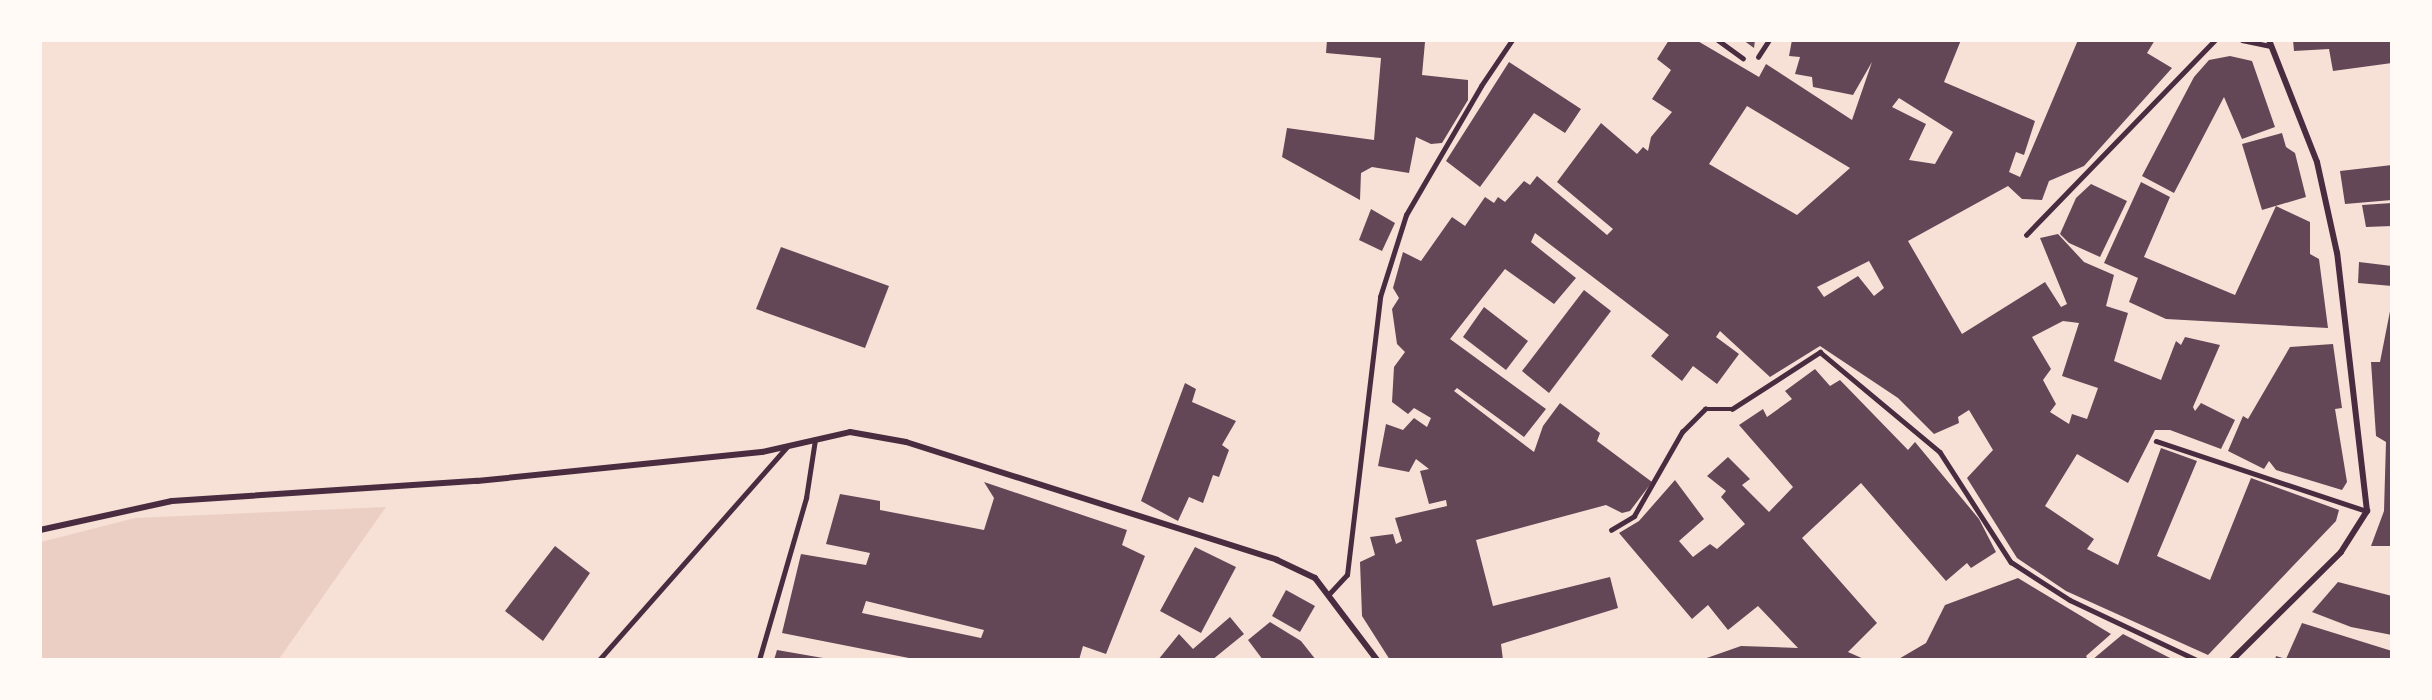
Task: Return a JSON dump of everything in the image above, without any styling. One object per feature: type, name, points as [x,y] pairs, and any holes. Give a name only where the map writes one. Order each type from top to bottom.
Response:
[{"type":"street","points":[[2232,660],[2341,552],[2367,511],[2337,253],[2317,162],[2270,43]]},
{"type":"street","points":[[40,530],[172,501],[477,481],[787,447],[850,432],[906,442],[1277,560],[1315,578],[1377,660]]},
{"type":"lane","points":[[1329,594],[1347,575],[1380,297],[1406,215],[1480,86],[1512,40]]},
{"type":"lane","points":[[1718,40],[1743,58]]},
{"type":"lane","points":[[1758,57],[1769,40]]},
{"type":"lane","points":[[2026,235],[2215,40]]},
{"type":"lane","points":[[2242,40],[2270,43]]},
{"type":"lane","points":[[1611,530],[1635,516],[1682,432],[1705,409],[1732,409],[1820,352],[1940,452],[2011,562],[2070,600],[2197,660]]},
{"type":"lane","points":[[759,660],[806,498],[815,440]]},
{"type":"lane","points":[[2157,441],[2367,511]]},
{"type":"lane","points":[[600,660],[787,447]]},
{"type":"shaded area","points":[[386,507],[279,659],[41,659],[41,542],[135,518]]},
{"type":"building","points":[[1327,40],[1425,42],[1422,75],[1468,80],[1468,100],[1442,143],[1431,144],[1416,137],[1409,173],[1372,167],[1361,173],[1360,200],[1282,157],[1287,128],[1374,140],[1381,58],[1326,53]]},
{"type":"building","points":[[1669,40],[1696,40],[1759,77],[1766,64],[1852,120],[1872,62],[1853,95],[1813,87],[1812,77],[1795,74],[1800,57],[1789,56],[1792,40],[1961,40],[1944,82],[2035,121],[2024,155],[2016,152],[2009,172],[2020,177],[2078,40],[2155,40],[2147,53],[2172,68],[2084,166],[2049,181],[2042,200],[2022,199],[2008,186],[1908,241],[1962,334],[2045,282],[2061,307],[2067,304],[2040,238],[2058,234],[2084,262],[2114,275],[2106,306],[2128,313],[2114,361],[2161,380],[2176,341],[2181,345],[2185,337],[2220,345],[2193,407],[2195,411],[2201,403],[2235,420],[2221,449],[2170,430],[2155,430],[2128,483],[2077,454],[2045,506],[2094,539],[2087,549],[2118,565],[2161,448],[2197,461],[2157,556],[2210,580],[2251,478],[2339,510],[2336,521],[2208,655],[2066,591],[2017,558],[1967,478],[1993,450],[1969,410],[1958,417],[1959,423],[1934,434],[1898,398],[1820,346],[1770,377],[1720,331],[1716,337],[1739,354],[1717,384],[1693,366],[1682,381],[1651,356],[1669,335],[1535,233],[1531,242],[1576,278],[1554,304],[1505,269],[1450,339],[1546,409],[1524,437],[1457,388],[1454,391],[1534,452],[1543,426],[1560,403],[1600,433],[1597,441],[1652,482],[1630,511],[1622,513],[1606,505],[1476,540],[1493,606],[1610,577],[1618,608],[1501,644],[1503,660],[1390,660],[1362,616],[1360,562],[1375,555],[1370,537],[1393,534],[1396,544],[1402,541],[1395,518],[1447,506],[1446,500],[1429,504],[1420,471],[1429,469],[1416,459],[1409,472],[1378,466],[1386,424],[1403,430],[1414,418],[1427,427],[1431,418],[1414,408],[1408,414],[1392,402],[1394,367],[1405,352],[1397,344],[1392,309],[1399,298],[1393,288],[1403,252],[1421,261],[1452,217],[1465,226],[1485,197],[1494,203],[1498,197],[1505,202],[1524,181],[1530,185],[1537,176],[1607,235],[1613,229],[1557,182],[1601,123],[1637,154],[1643,147],[1648,151],[1651,137],[1672,112],[1652,99],[1671,70],[1657,59]],"holes":[[[1899,98],[1953,132],[1935,164],[1909,160],[1926,124],[1892,107]],[[1747,106],[1850,168],[1797,215],[1709,164]],[[1869,261],[1884,288],[1874,296],[1858,276],[1824,297],[1817,287]],[[2063,321],[2079,323],[2062,376],[2098,388],[2087,419],[2072,414],[2069,424],[2050,412],[2056,404],[2043,380],[2051,369],[2032,337]]]},
{"type":"building","points":[[1743,40],[1755,40],[1754,48]]},
{"type":"building","points":[[2293,40],[2392,40],[2392,63],[2333,71],[2329,49],[2294,51]]},
{"type":"building","points":[[2230,56],[2252,61],[2275,127],[2242,139],[2224,97],[2174,193],[2142,176],[2194,77],[2209,60]]},
{"type":"building","points":[[1509,62],[1581,109],[1565,133],[1534,113],[1480,187],[1446,161]]},
{"type":"building","points":[[2282,133],[2286,147],[2295,153],[2306,197],[2262,210],[2242,144]]},
{"type":"building","points":[[2392,165],[2392,200],[2345,204],[2340,171]]},
{"type":"building","points":[[2141,182],[2170,197],[2144,257],[2235,295],[2276,206],[2310,222],[2310,254],[2319,259],[2328,328],[2166,319],[2129,302],[2138,278],[2104,263]]},
{"type":"building","points":[[2091,184],[2127,201],[2100,257],[2069,243],[2060,234],[2076,198]]},
{"type":"building","points":[[2392,203],[2392,226],[2366,227],[2362,205]]},
{"type":"building","points":[[1371,209],[1395,223],[1382,251],[1359,240]]},
{"type":"building","points":[[781,247],[889,286],[865,348],[756,309]]},
{"type":"building","points":[[2359,262],[2392,266],[2392,286],[2358,283]]},
{"type":"building","points":[[1584,290],[1611,311],[1549,393],[1522,371]]},
{"type":"building","points":[[2392,301],[2392,546],[2371,546],[2384,511],[2386,442],[2376,436],[2371,362],[2380,362]]},
{"type":"building","points":[[1484,307],[1528,341],[1506,370],[1463,337]]},
{"type":"building","points":[[2333,344],[2342,408],[2335,409],[2347,482],[2342,490],[2276,470],[2269,461],[2264,469],[2228,451],[2243,416],[2248,419],[2290,347]]},
{"type":"building","points":[[1815,369],[1830,386],[1840,380],[1908,450],[1915,442],[1979,519],[1996,552],[1971,568],[1967,563],[1946,581],[1861,483],[1802,538],[1877,623],[1848,652],[1866,660],[1701,660],[1741,646],[1798,648],[1758,606],[1728,630],[1708,605],[1692,619],[1619,533],[1639,521],[1675,480],[1704,519],[1679,541],[1693,557],[1710,544],[1717,549],[1745,524],[1721,497],[1726,491],[1707,476],[1728,457],[1750,479],[1742,485],[1769,512],[1793,487],[1739,425],[1763,409],[1767,417],[1792,399],[1785,391]]},
{"type":"building","points":[[1185,383],[1196,389],[1192,402],[1236,421],[1222,445],[1229,450],[1219,477],[1213,475],[1203,503],[1189,497],[1178,521],[1141,501]]},
{"type":"building","points":[[984,482],[1127,530],[1122,545],[1145,556],[1106,654],[1083,646],[1079,660],[919,660],[782,633],[801,554],[866,565],[870,553],[826,544],[840,494],[880,501],[880,510],[984,530],[994,498]],"holes":[[[866,601],[984,630],[981,638],[862,613]]]},
{"type":"building","points":[[555,546],[590,573],[543,641],[505,611]]},
{"type":"building","points":[[1195,547],[1236,567],[1201,633],[1160,611]]},
{"type":"building","points":[[2018,578],[2111,634],[2086,656],[2088,660],[1897,660],[1926,643],[1945,605]]},
{"type":"building","points":[[2338,582],[2392,596],[2392,635],[2351,627],[2312,612]]},
{"type":"building","points":[[1286,590],[1315,606],[1300,632],[1272,616]]},
{"type":"building","points":[[1230,617],[1244,634],[1212,660],[1158,660],[1179,634],[1193,649]]},
{"type":"building","points":[[1270,622],[1301,641],[1316,660],[1263,660],[1248,640]]},
{"type":"building","points":[[2302,623],[2392,651],[2392,660],[2275,660],[2276,656],[2286,659]]},
{"type":"building","points":[[2123,634],[2174,660],[2092,660]]},
{"type":"building","points":[[777,650],[823,658],[823,660],[774,660]]}]
